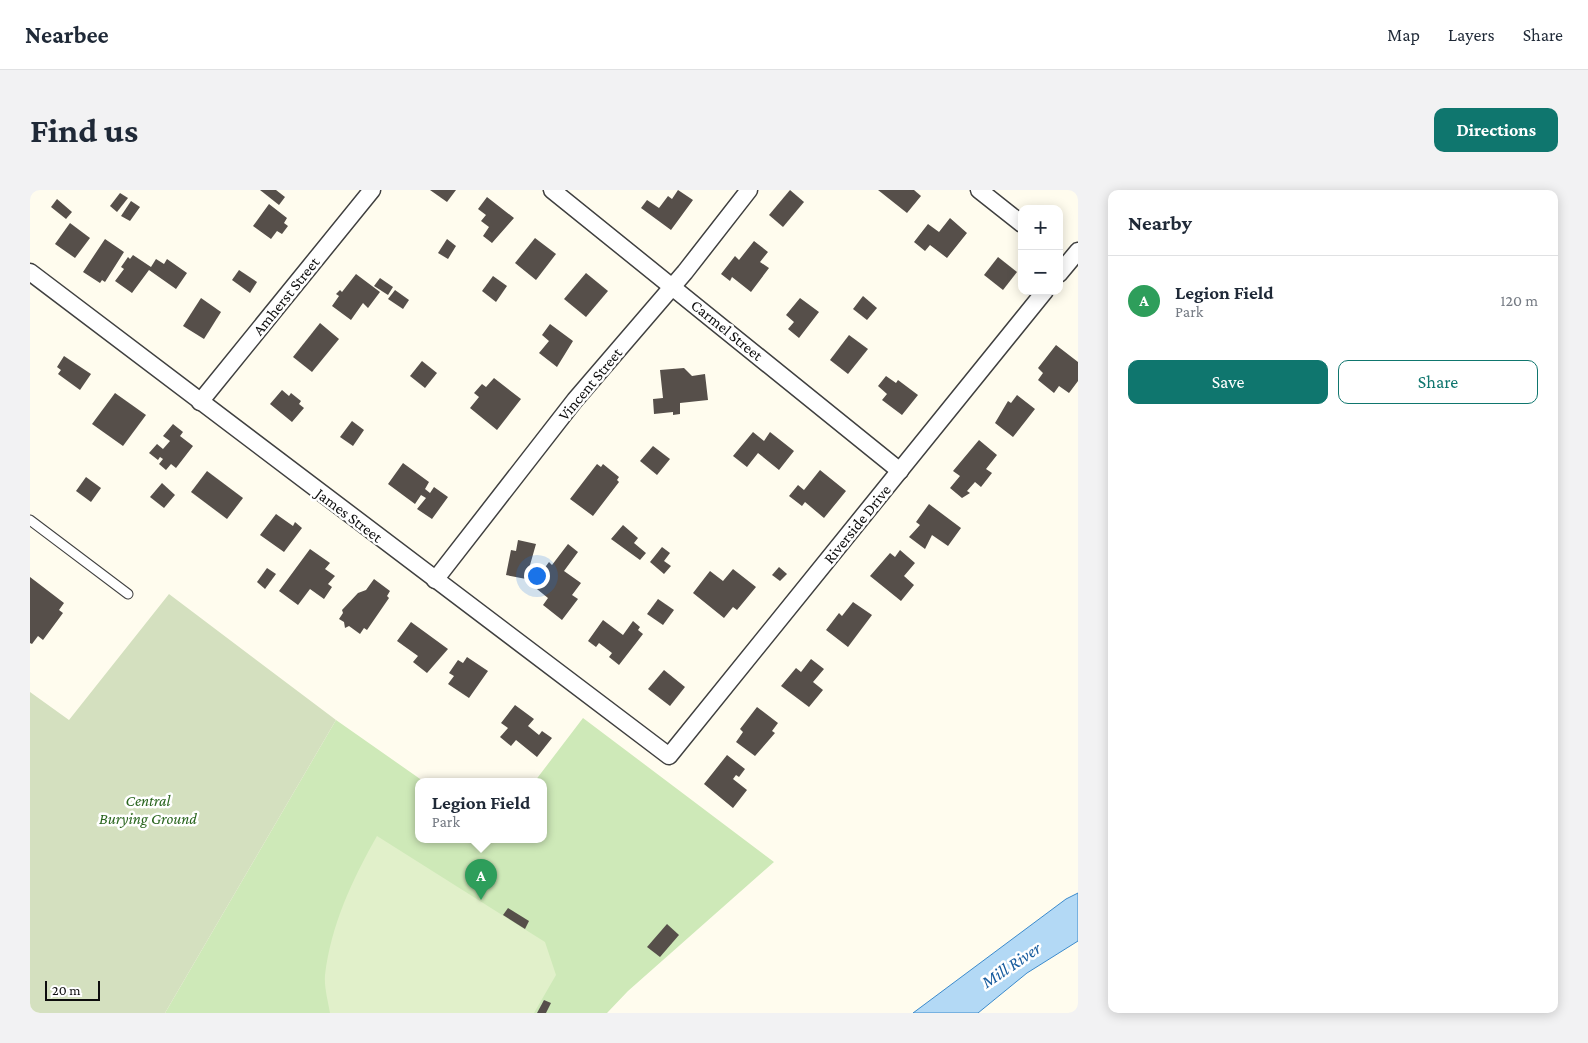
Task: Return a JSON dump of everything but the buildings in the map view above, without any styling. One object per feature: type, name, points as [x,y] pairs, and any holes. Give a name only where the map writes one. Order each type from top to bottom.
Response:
[{"type":"street","name":"Amherst Street","points":[[200,402],[372,190]]},
{"type":"street","name":"Carmel Street","points":[[552,190],[900,471]]},
{"type":"street","name":"Vincent Street","points":[[435,580],[575,400],[673,286],[749,190]]},
{"type":"street","points":[[979,190],[1018,221]]},
{"type":"street","name":"James Street","points":[[30,272],[669,756]]},
{"type":"street","name":"Riverside Drive","points":[[669,756],[1042,295]]},
{"type":"lane","points":[[30,520],[128,594]]},
{"type":"green space","name":"Central Burying Ground","points":[[169,594],[336,720],[165,1013],[30,1013],[30,692],[69,720]]},
{"type":"green space","points":[[583,718],[774,862],[628,991],[607,1013],[165,1013],[336,720],[419,778],[415,778],[415,843],[547,843],[547,778],[537,778]]},
{"type":"green space","points":[[377,836],[545,942],[556,975],[534,1013],[330,1013],[325,975],[332,938],[351,886]]},
{"type":"water","name":"Mill River","points":[[1078,893],[1078,941],[1027,973],[978,1013],[913,1013],[1066,899]]},
{"type":"place","name":"Legion Field","points":[[481,900]]}]
